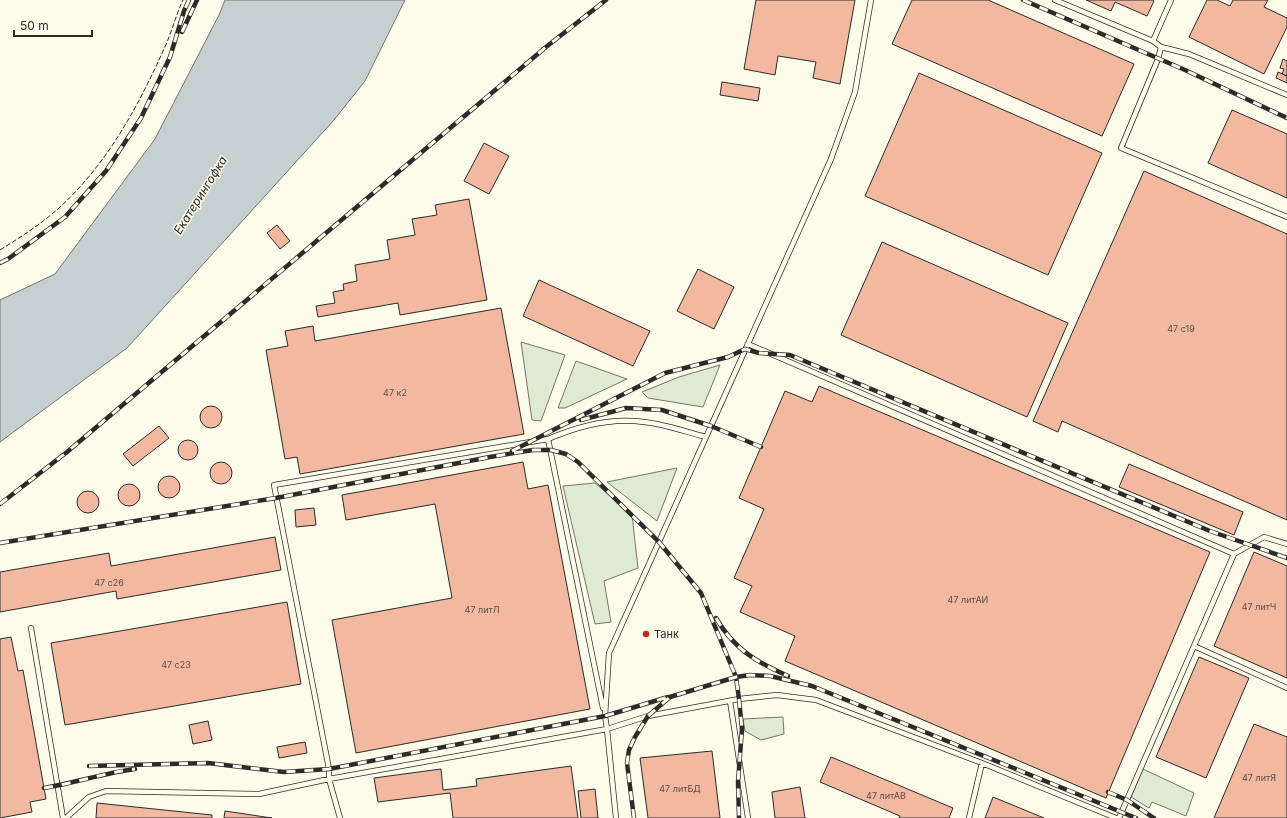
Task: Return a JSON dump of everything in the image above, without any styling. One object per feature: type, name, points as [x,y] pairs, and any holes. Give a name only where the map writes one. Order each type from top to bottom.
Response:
[{"type":"lane","points":[[605,716],[609,653],[831,159],[855,92],[870,0]]},
{"type":"lane","points":[[1055,0],[1153,41],[1162,47],[1189,54],[1287,95]]},
{"type":"lane","points":[[1153,41],[1171,0]]},
{"type":"lane","points":[[1162,47],[1121,148],[1287,217]]},
{"type":"lane","points":[[748,344],[1234,554]]},
{"type":"lane","points":[[340,818],[329,779],[329,769],[274,485],[548,439],[567,431],[601,422],[624,420],[644,422],[706,436]]},
{"type":"lane","points":[[548,439],[605,716],[616,818]]},
{"type":"lane","points":[[64,818],[89,797],[106,791],[259,794],[329,779],[607,729],[648,716],[730,701],[777,695],[816,700],[982,763],[1118,818],[1234,554],[1264,537],[1287,544]]},
{"type":"lane","points":[[31,628],[64,818]]},
{"type":"lane","points":[[1194,646],[1287,688]]},
{"type":"lane","points":[[730,701],[748,818]]},
{"type":"lane","points":[[969,818],[982,763]]},
{"type":"green space","points":[[521,342],[565,355],[541,421],[532,420]]},
{"type":"green space","points":[[576,361],[627,379],[565,408],[558,408]]},
{"type":"green space","points":[[720,365],[703,407],[648,398],[642,392],[679,377]]},
{"type":"green space","points":[[677,468],[657,521],[607,482]]},
{"type":"green space","points":[[595,483],[632,515],[638,568],[604,581],[611,622],[595,624],[563,486]]},
{"type":"green space","points":[[783,717],[784,734],[761,740],[745,731],[743,719]]},
{"type":"green space","points":[[1143,769],[1194,793],[1186,816],[1152,802],[1149,808],[1131,797]]},
{"type":"water","name":"Екатерингофка","points":[[225,0],[405,0],[365,81],[334,120],[127,348],[0,442],[0,300],[55,274],[155,139],[219,15]]},
{"type":"building","points":[[756,0],[855,0],[840,84],[813,78],[816,62],[778,56],[775,75],[744,69]]},
{"type":"building","points":[[912,0],[988,0],[1134,64],[1102,136],[892,44]]},
{"type":"building","points":[[1086,0],[1154,1],[1147,16],[1115,2],[1111,11]]},
{"type":"building","points":[[1207,0],[1217,0],[1230,6],[1233,0],[1268,0],[1264,7],[1287,18],[1287,27],[1264,74],[1189,37]]},
{"type":"building","points":[[1283,59],[1287,61],[1287,76],[1282,74],[1284,69],[1280,68]]},
{"type":"building","points":[[1278,72],[1287,76],[1287,83],[1276,78]]},
{"type":"building","points":[[919,73],[1102,153],[1048,275],[865,196]]},
{"type":"building","points":[[722,82],[760,88],[758,101],[720,95]]},
{"type":"building","points":[[1232,110],[1287,134],[1287,198],[1208,163]]},
{"type":"building","points":[[484,143],[509,156],[489,194],[464,181]]},
{"type":"building","points":[[1144,171],[1287,234],[1287,520],[1062,421],[1058,432],[1033,421]]},
{"type":"building","points":[[469,199],[487,300],[400,315],[398,303],[318,317],[316,306],[335,303],[333,292],[344,290],[343,284],[357,281],[355,265],[390,259],[387,240],[415,235],[412,219],[437,215],[435,205]]},
{"type":"building","points":[[277,225],[290,241],[280,249],[267,233]]},
{"type":"building","points":[[882,242],[1068,323],[1027,417],[841,335]]},
{"type":"building","points":[[698,269],[734,287],[714,329],[677,311]]},
{"type":"building","points":[[539,280],[650,331],[633,366],[523,316]]},
{"type":"building","points":[[501,308],[524,434],[300,474],[297,457],[285,459],[266,350],[288,346],[285,331],[313,326],[315,341]]},
{"type":"building","points":[[819,386],[1210,552],[1106,798],[785,661],[795,636],[740,612],[752,586],[734,578],[764,509],[739,498],[785,391],[812,402]]},
{"type":"building","points":[[207,406],[215,406],[222,413],[222,421],[215,428],[207,428],[200,421],[200,413]]},
{"type":"building","points":[[159,426],[169,438],[133,466],[123,454]]},
{"type":"building","points":[[184,440],[192,440],[198,446],[198,454],[192,460],[184,460],[178,454],[178,446]]},
{"type":"building","points":[[221,462],[229,465],[232,473],[229,481],[221,484],[213,481],[210,473],[213,465]]},
{"type":"building","points":[[523,462],[528,489],[548,485],[590,709],[356,753],[332,620],[452,598],[435,504],[346,520],[342,495]]},
{"type":"building","points":[[1129,464],[1243,512],[1234,535],[1119,487]]},
{"type":"building","points":[[169,476],[177,479],[180,487],[177,495],[169,498],[161,495],[158,487],[161,479]]},
{"type":"building","points":[[129,484],[137,487],[140,495],[137,503],[129,506],[121,503],[118,495],[121,487]]},
{"type":"building","points":[[88,491],[96,494],[99,502],[96,510],[88,513],[80,510],[77,502],[80,494]]},
{"type":"building","points":[[314,508],[316,525],[296,527],[295,510]]},
{"type":"building","points":[[275,537],[281,570],[117,599],[116,591],[0,612],[0,572],[109,553],[111,566]]},
{"type":"building","points":[[1254,552],[1287,566],[1287,678],[1214,646]]},
{"type":"building","points":[[287,602],[301,684],[65,725],[51,643]]},
{"type":"building","points":[[11,637],[18,671],[23,670],[46,799],[30,802],[32,812],[0,818],[0,639]]},
{"type":"building","points":[[1199,657],[1249,678],[1206,778],[1156,757]]},
{"type":"building","points":[[208,721],[212,740],[193,744],[189,725]]},
{"type":"building","points":[[1254,724],[1287,737],[1287,818],[1214,818]]},
{"type":"building","points":[[305,742],[307,753],[279,758],[277,747]]},
{"type":"building","points":[[712,751],[720,818],[648,818],[640,758]]},
{"type":"building","points":[[831,757],[953,808],[949,818],[899,818],[900,816],[820,782]]},
{"type":"building","points":[[571,766],[578,818],[453,818],[450,793],[378,802],[374,778],[441,769],[443,790],[477,786],[476,779]]},
{"type":"building","points":[[800,787],[805,818],[775,818],[772,792]]},
{"type":"building","points":[[595,789],[598,818],[581,818],[578,791]]},
{"type":"building","points":[[993,797],[1044,818],[985,818]]},
{"type":"building","points":[[97,803],[212,815],[212,818],[96,818]]},
{"type":"building","points":[[225,811],[272,818],[224,818]]},
{"type":"railway","points":[[0,263],[8,259],[65,217],[106,171],[141,118],[170,57],[184,11],[189,0]]},
{"type":"railway","points":[[182,32],[197,0]]},
{"type":"railway","points":[[0,504],[67,452],[546,47],[606,0]]},
{"type":"railway","points":[[1023,0],[1185,70],[1287,118]]},
{"type":"railway","points":[[512,451],[665,373],[728,357],[745,349],[759,353],[790,355],[1210,531],[1287,558]]},
{"type":"railway","points":[[581,420],[626,408],[662,410],[711,426],[761,447]]},
{"type":"railway","points":[[0,543],[276,498],[533,450],[551,450],[566,454],[578,462],[659,542],[701,593],[736,677],[742,729],[738,782],[739,818]]},
{"type":"railway","points":[[716,618],[730,638],[738,646],[756,660],[788,676]]},
{"type":"railway","points":[[634,818],[627,763],[629,750],[648,716],[670,697],[736,677],[750,675],[770,676],[812,686],[1136,818]]},
{"type":"railway","points":[[89,766],[208,763],[284,772],[329,769],[605,716],[668,697]]},
{"type":"railway","points":[[44,788],[135,769]]},
{"type":"railway","points":[[1108,792],[1127,800],[1154,818]]},
{"type":"fence","points":[[0,250],[31,230],[59,208],[76,191],[106,155],[131,115],[153,73],[166,45],[183,0]]},
{"type":"place","name":"Танк","points":[[646,634]]}]
